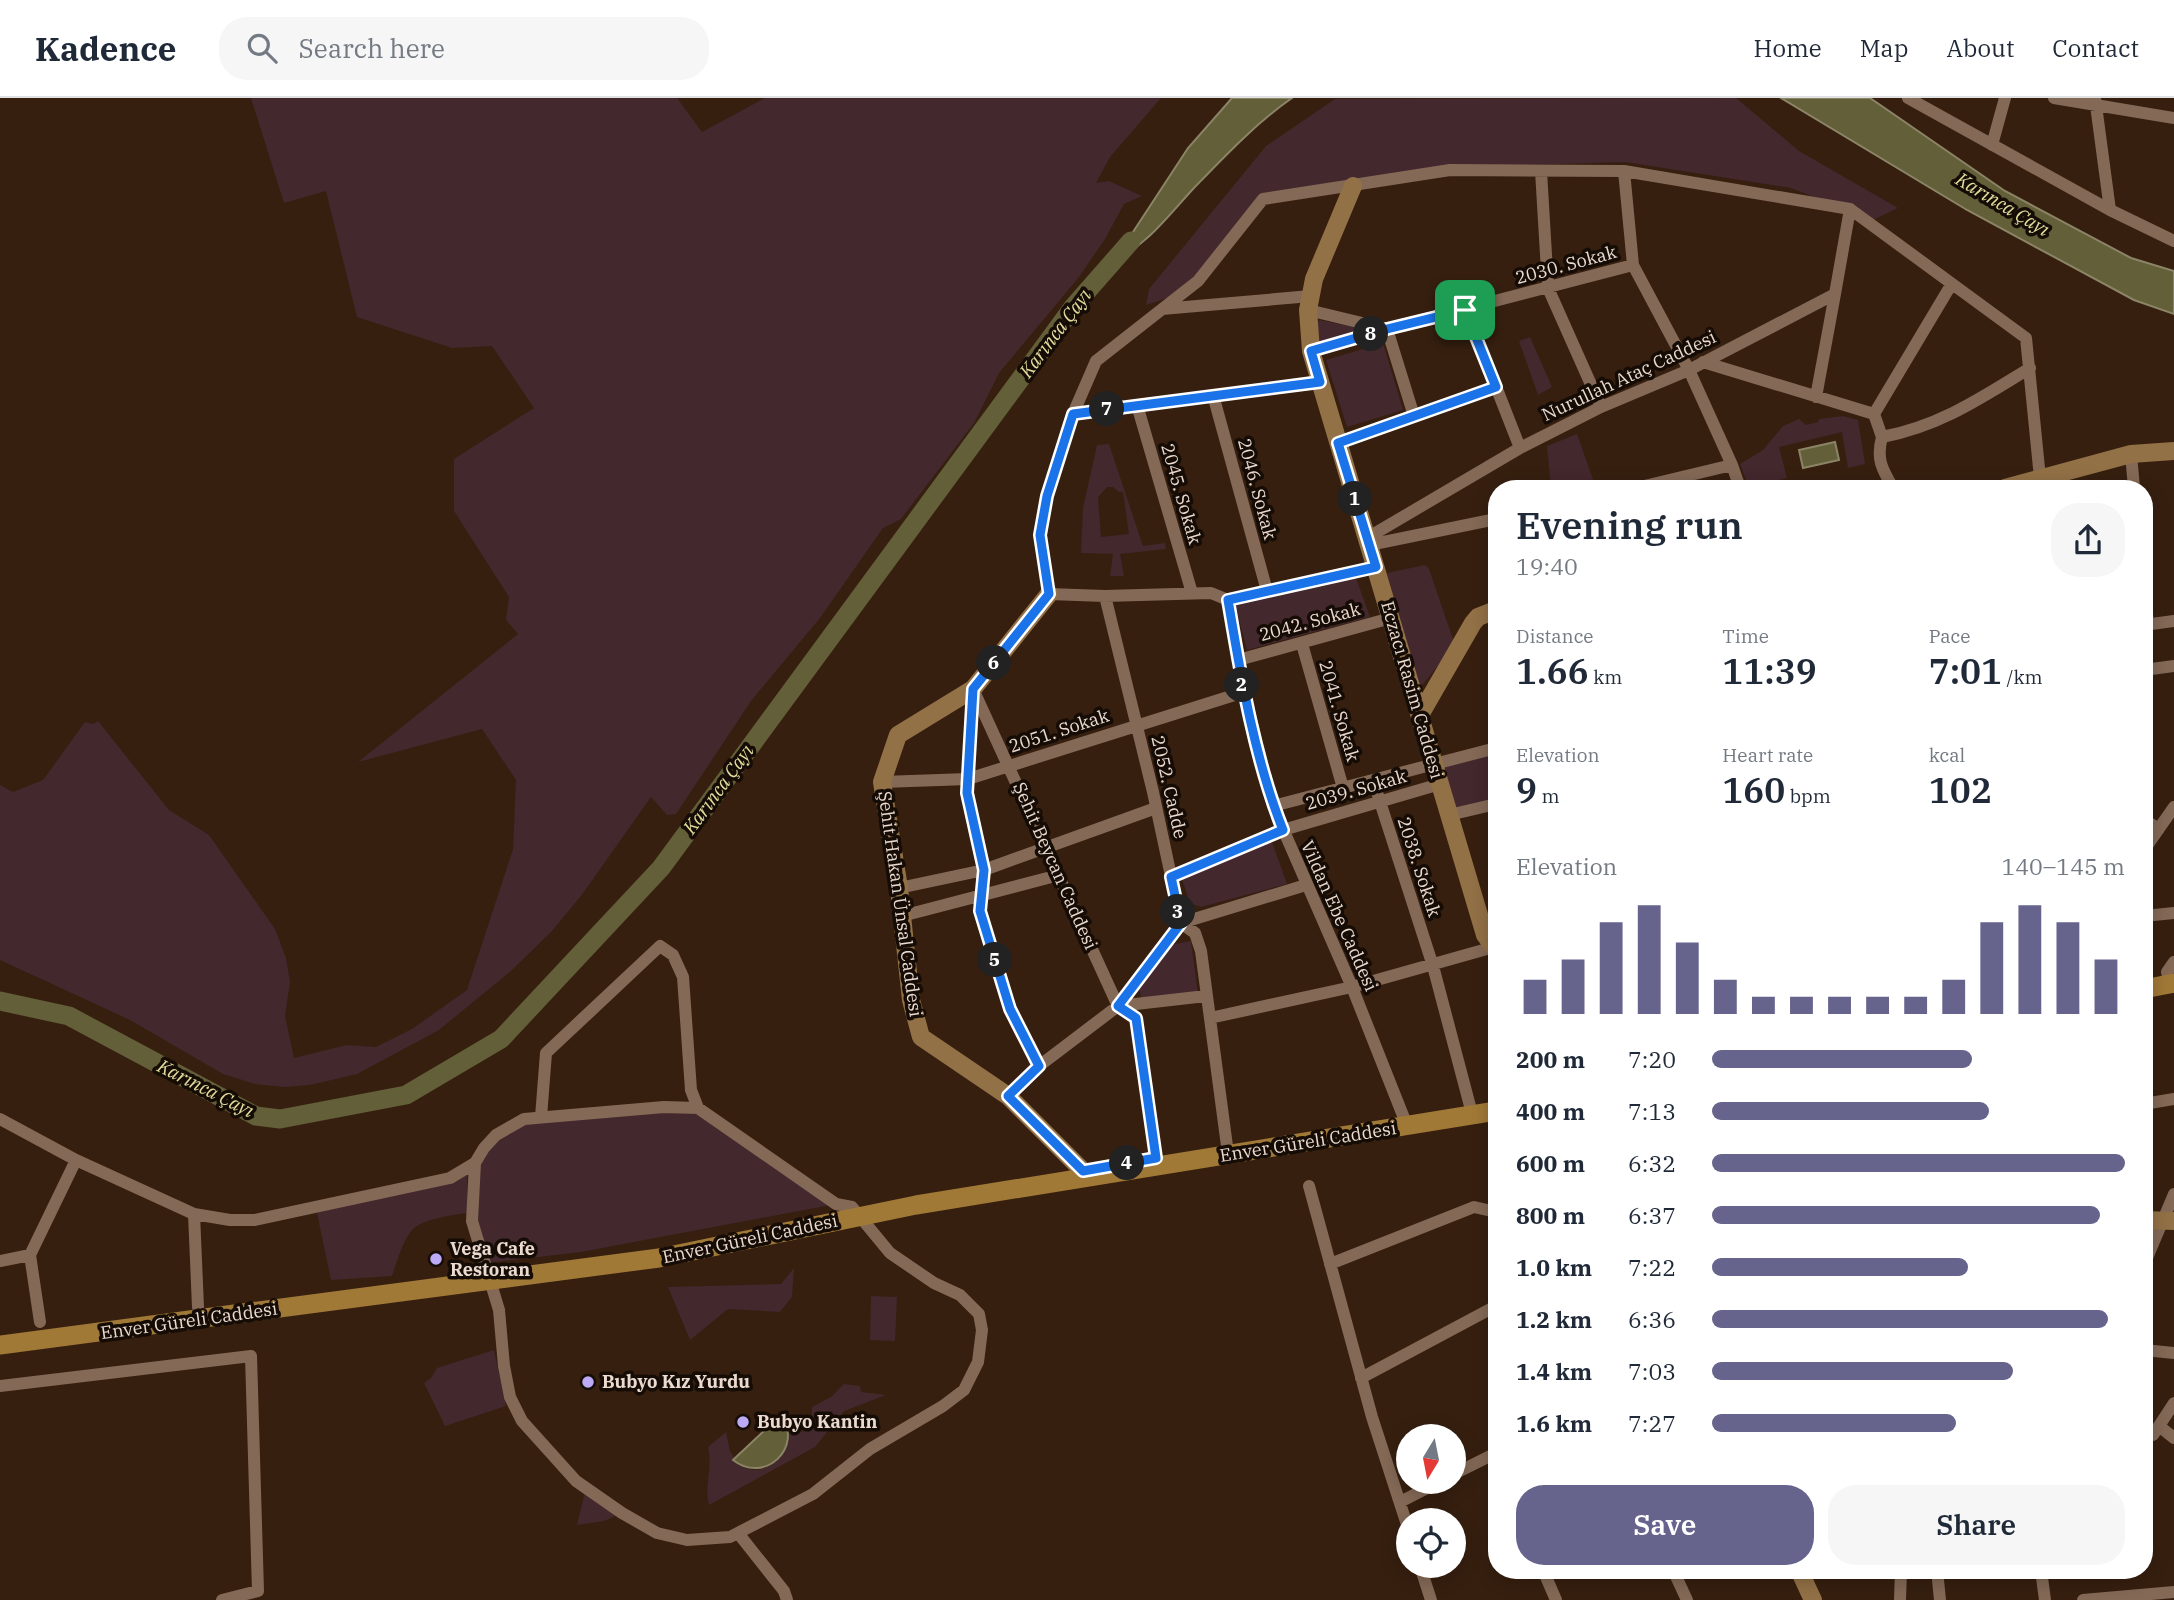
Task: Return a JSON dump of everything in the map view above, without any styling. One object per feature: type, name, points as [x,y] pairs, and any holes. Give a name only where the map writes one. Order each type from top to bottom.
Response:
[{"type":"main road","name":"Eczacı Rasim Caddesi","points":[[1353,186],[1314,279],[1309,303],[1311,351],[1433,764],[1488,928]]},
{"type":"main road","points":[[2043,480],[2131,454],[2174,451]]},
{"type":"main road","points":[[973,689],[1049,594]]},
{"type":"main road","points":[[1420,715],[1472,623],[1488,613]]},
{"type":"main road","name":"Şehit Hakan Ünsal Caddesi","points":[[973,689],[898,735],[882,782],[902,916],[911,1000],[921,1037],[1008,1096],[1083,1171]]},
{"type":"main road","points":[[2153,988],[2173,987]]},
{"type":"main road","points":[[2153,996],[2173,987]]},
{"type":"main road","name":"Enver Güreli Caddesi","points":[[0,1345],[489,1275],[1156,1158],[1488,1103]]},
{"type":"main road","name":"Enver Güreli Caddesi","points":[[856,1211],[1488,1112]]},
{"type":"main road","name":"Enver Güreli Caddesi","points":[[0,1333],[198,1307],[489,1275]]},
{"type":"main road","points":[[1803,1579],[1813,1600]]},
{"type":"street","points":[[1992,145],[2005,98]]},
{"type":"street","points":[[2054,98],[2096,101],[2174,118]]},
{"type":"street","points":[[1917,100],[1992,145],[2174,242]]},
{"type":"street","points":[[2096,101],[2110,210]]},
{"type":"street","points":[[1376,567],[1228,600],[1211,593],[1105,596],[1049,594],[1040,535],[1047,496],[1073,414],[1096,360],[1198,281],[1263,199],[1450,170],[1624,171],[1850,209],[2026,338],[2036,480]]},
{"type":"street","points":[[1541,171],[1548,288],[1601,407]]},
{"type":"street","points":[[1624,171],[1633,265],[1689,370],[1737,480]]},
{"type":"street","points":[[1816,397],[1850,209]]},
{"type":"street","name":"2030. Sokak","points":[[1311,351],[1633,265]]},
{"type":"street","points":[[1874,414],[1951,285]]},
{"type":"street","name":"Nurullah Ataç Caddesi","points":[[1368,541],[1520,448],[1601,407],[1689,370],[1835,294]]},
{"type":"street","name":"2030. Sokak","points":[[1162,309],[1309,303],[1387,329]]},
{"type":"street","points":[[1465,310],[1520,448]]},
{"type":"street","points":[[1387,329],[1414,416]]},
{"type":"street","points":[[1703,362],[1874,414]]},
{"type":"street","points":[[1882,437],[1906,433],[1951,416],[2030,368]]},
{"type":"street","points":[[1073,414],[1320,382]]},
{"type":"street","points":[[1338,443],[1496,387]]},
{"type":"street","name":"2046. Sokak","points":[[1213,396],[1267,591]]},
{"type":"street","name":"2045. Sokak","points":[[1137,405],[1192,593]]},
{"type":"street","points":[[1874,414],[1882,437],[1878,453],[1879,465],[1888,480]]},
{"type":"street","points":[[2131,454],[2133,480]]},
{"type":"street","points":[[1669,480],[1732,465]]},
{"type":"street","points":[[1368,541],[1488,520]]},
{"type":"street","name":"2052. Cadde","points":[[1105,596],[1181,923],[1195,933],[1201,951],[1227,1146]]},
{"type":"street","name":"Vildan Ebe Caddesi","points":[[1228,600],[1244,692],[1273,806],[1352,987],[1404,1118]]},
{"type":"street","name":"2042. Sokak","points":[[1238,660],[1391,618]]},
{"type":"street","points":[[2153,624],[2174,621]]},
{"type":"street","name":"2041. Sokak","points":[[1302,644],[1343,788]]},
{"type":"street","points":[[2153,669],[2174,666]]},
{"type":"street","points":[[973,689],[967,793],[984,870],[980,911],[1010,1009],[1039,1066]]},
{"type":"street","name":"Şehit Beycan Caddesi","points":[[973,689],[1118,1006],[1136,1018],[1156,1158]]},
{"type":"street","name":"2051. Sokak","points":[[882,782],[968,779],[1244,692]]},
{"type":"street","points":[[1273,806],[1488,750]]},
{"type":"street","name":"2038. Sokak","points":[[1373,780],[1433,966],[1470,1106]]},
{"type":"street","name":"2039. Sokak","points":[[1171,877],[1283,830],[1440,784]]},
{"type":"street","points":[[1449,815],[1488,806]]},
{"type":"street","points":[[2153,837],[2174,807]]},
{"type":"street","points":[[898,888],[984,870],[1156,808]]},
{"type":"street","points":[[2153,825],[2159,829]]},
{"type":"street","points":[[902,916],[1059,875]]},
{"type":"street","points":[[1008,1096],[1039,1066],[1118,1006],[1181,923],[1306,885]]},
{"type":"street","points":[[2153,915],[2174,913]]},
{"type":"street","points":[[1210,1018],[1433,966],[1488,944]]},
{"type":"street","points":[[541,1117],[546,1053],[660,946],[673,955],[683,977],[691,1090],[698,1108]]},
{"type":"street","points":[[2173,987],[2167,972],[2174,962]]},
{"type":"street","points":[[1118,1006],[1206,996]]},
{"type":"street","points":[[2153,1102],[2174,1099]]},
{"type":"street","points":[[664,1107],[698,1108],[836,1204],[856,1211],[890,1253],[971,1304],[979,1314],[982,1330],[978,1362],[964,1390],[943,1406],[870,1449],[813,1494],[730,1537],[687,1540],[657,1533],[576,1481],[522,1421],[510,1397],[499,1310],[472,1221],[475,1163],[496,1135],[524,1119],[664,1107]]},
{"type":"street","points":[[0,1119],[76,1160],[194,1214],[230,1220],[255,1220],[450,1178],[475,1163]]},
{"type":"street","points":[[40,1322],[30,1255],[76,1160]]},
{"type":"street","points":[[1309,1186],[1361,1378],[1402,1508]]},
{"type":"street","points":[[2153,1249],[2169,1220],[2174,1195]]},
{"type":"street","points":[[1330,1264],[1474,1207],[1488,1210]]},
{"type":"street","points":[[194,1214],[198,1307]]},
{"type":"street","points":[[0,1261],[30,1255]]},
{"type":"street","points":[[1361,1378],[1488,1310]]},
{"type":"street","points":[[2153,1351],[2174,1353]]},
{"type":"street","points":[[0,1386],[251,1356],[258,1591],[222,1600]]},
{"type":"street","points":[[2153,1435],[2174,1403]]},
{"type":"street","points":[[2159,1426],[2174,1438]]},
{"type":"street","points":[[1466,1469],[1488,1459]]},
{"type":"street","points":[[1400,1502],[1416,1494]]},
{"type":"street","points":[[738,1533],[787,1600]]},
{"type":"street","points":[[1424,1578],[1431,1600]]},
{"type":"street","points":[[1547,1579],[1556,1600]]},
{"type":"street","points":[[1677,1579],[1687,1600]]},
{"type":"street","points":[[1900,1600],[1901,1579]]},
{"type":"street","points":[[1938,1579],[1940,1600]]},
{"type":"street","points":[[2042,1579],[2045,1600]]},
{"type":"street","points":[[2083,1600],[2174,1592]]},
{"type":"shaded area","points":[[251,98],[677,98],[702,132],[765,98],[1161,98],[1110,157],[1096,183],[1109,181],[1142,196],[1124,204],[1105,239],[1079,277],[999,373],[974,423],[901,519],[883,528],[820,618],[751,701],[676,814],[667,815],[651,797],[581,896],[551,932],[511,971],[439,1030],[357,1074],[310,1085],[284,1087],[255,1084],[223,1074],[130,1020],[0,960],[0,785],[13,792],[43,780],[85,722],[93,724],[98,721],[169,810],[209,835],[275,929],[286,958],[290,982],[285,1016],[294,1058],[347,1045],[376,1047],[412,1029],[467,990],[513,849],[516,780],[482,729],[358,762],[518,634],[506,620],[509,597],[454,511],[454,459],[534,408],[492,346],[452,348],[357,317],[326,191],[284,203]]},
{"type":"shaded area","points":[[1736,98],[1799,151],[1898,208],[1873,220],[1791,188],[1625,162],[1494,166],[1260,200],[1192,290],[1146,305],[1149,289],[1266,146],[1335,99]]},
{"type":"shaded area","points":[[1319,320],[1369,330],[1320,342],[1316,327]]},
{"type":"shaded area","points":[[1530,337],[1552,387],[1538,395],[1519,341]]},
{"type":"shaded area","points":[[1383,343],[1403,410],[1347,427],[1326,360]]},
{"type":"shaded area","points":[[1843,416],[1858,420],[1865,464],[1848,468],[1842,432],[1779,447],[1787,478],[1746,480],[1740,464],[1763,450],[1783,426],[1799,419],[1806,425],[1818,422],[1819,419]]},
{"type":"shaded area","points":[[1577,434],[1593,480],[1550,480],[1547,446]]},
{"type":"shaded area","points":[[1109,444],[1143,546],[1165,543],[1166,549],[1120,554],[1124,576],[1110,576],[1113,554],[1081,553],[1083,508],[1097,445]],"holes":[[[1107,487],[1123,492],[1129,534],[1101,537],[1098,497]]]},
{"type":"shaded area","points":[[1425,565],[1429,569],[1455,645],[1423,684],[1418,684],[1387,573]]},
{"type":"shaded area","points":[[1356,578],[1370,617],[1247,650],[1235,604]]},
{"type":"shaded area","points":[[1488,750],[1488,806],[1449,815],[1433,764]]},
{"type":"shaded area","points":[[1271,839],[1287,884],[1201,907],[1190,903],[1182,879]]},
{"type":"shaded area","points":[[1191,941],[1198,994],[1142,1000],[1137,981],[1156,966],[1170,945]]},
{"type":"shaded area","points":[[698,1108],[831,1205],[581,1252],[486,1263],[472,1221],[475,1163],[484,1148],[524,1119]]},
{"type":"shaded area","points":[[467,1169],[467,1213],[431,1220],[413,1229],[403,1245],[392,1276],[331,1280],[317,1213]]},
{"type":"shaded area","points":[[794,1268],[792,1297],[780,1312],[728,1309],[690,1340],[668,1287],[781,1284]]},
{"type":"shaded area","points":[[871,1296],[897,1297],[895,1341],[870,1340]]},
{"type":"shaded area","points":[[494,1350],[506,1406],[445,1426],[424,1383],[437,1368]]},
{"type":"shaded area","points":[[844,1384],[860,1386],[861,1392],[886,1395],[844,1411],[815,1447],[709,1505],[708,1447],[726,1432],[734,1457],[732,1460],[751,1469],[769,1466],[777,1461],[782,1453],[789,1433],[812,1430],[812,1407],[831,1397]]},
{"type":"shaded area","points":[[586,1488],[622,1513],[604,1521],[577,1525]]},
{"type":"water","points":[[1232,98],[1292,98],[1241,141],[1147,238],[1114,261],[1188,148]]},
{"type":"water","points":[[1781,98],[1870,98],[2005,191],[2131,258],[2174,271],[2174,314],[2134,300],[1967,210]]},
{"type":"water","points":[[1835,442],[1839,460],[1803,468],[1799,450]]},
{"type":"water","points":[[781,1415],[787,1427],[788,1439],[778,1459],[757,1468],[745,1467],[733,1460]]},
{"type":"waterway","name":"Karınca Çayı","points":[[0,1001],[69,1016],[256,1116],[280,1119],[406,1095],[501,1039],[661,868],[1074,306],[1131,241]]},
{"type":"place","name":"Vega Cafe Restoran","points":[[436,1259]]},
{"type":"place","name":"Bubyo Kız Yurdu","points":[[588,1382]]},
{"type":"place","name":"Bubyo Kantin","points":[[743,1422]]},
{"type":"route","points":[[1465,310],[1496,387],[1338,443],[1376,567],[1228,600],[1244,692],[1273,806],[1283,830],[1171,877],[1181,923],[1118,1006],[1136,1018],[1156,1158],[1083,1171],[1008,1096],[1039,1066],[1010,1009],[980,911],[984,870],[967,793],[973,689],[1049,594],[1040,535],[1047,496],[1073,414],[1320,382],[1311,351],[1465,310]]}]
